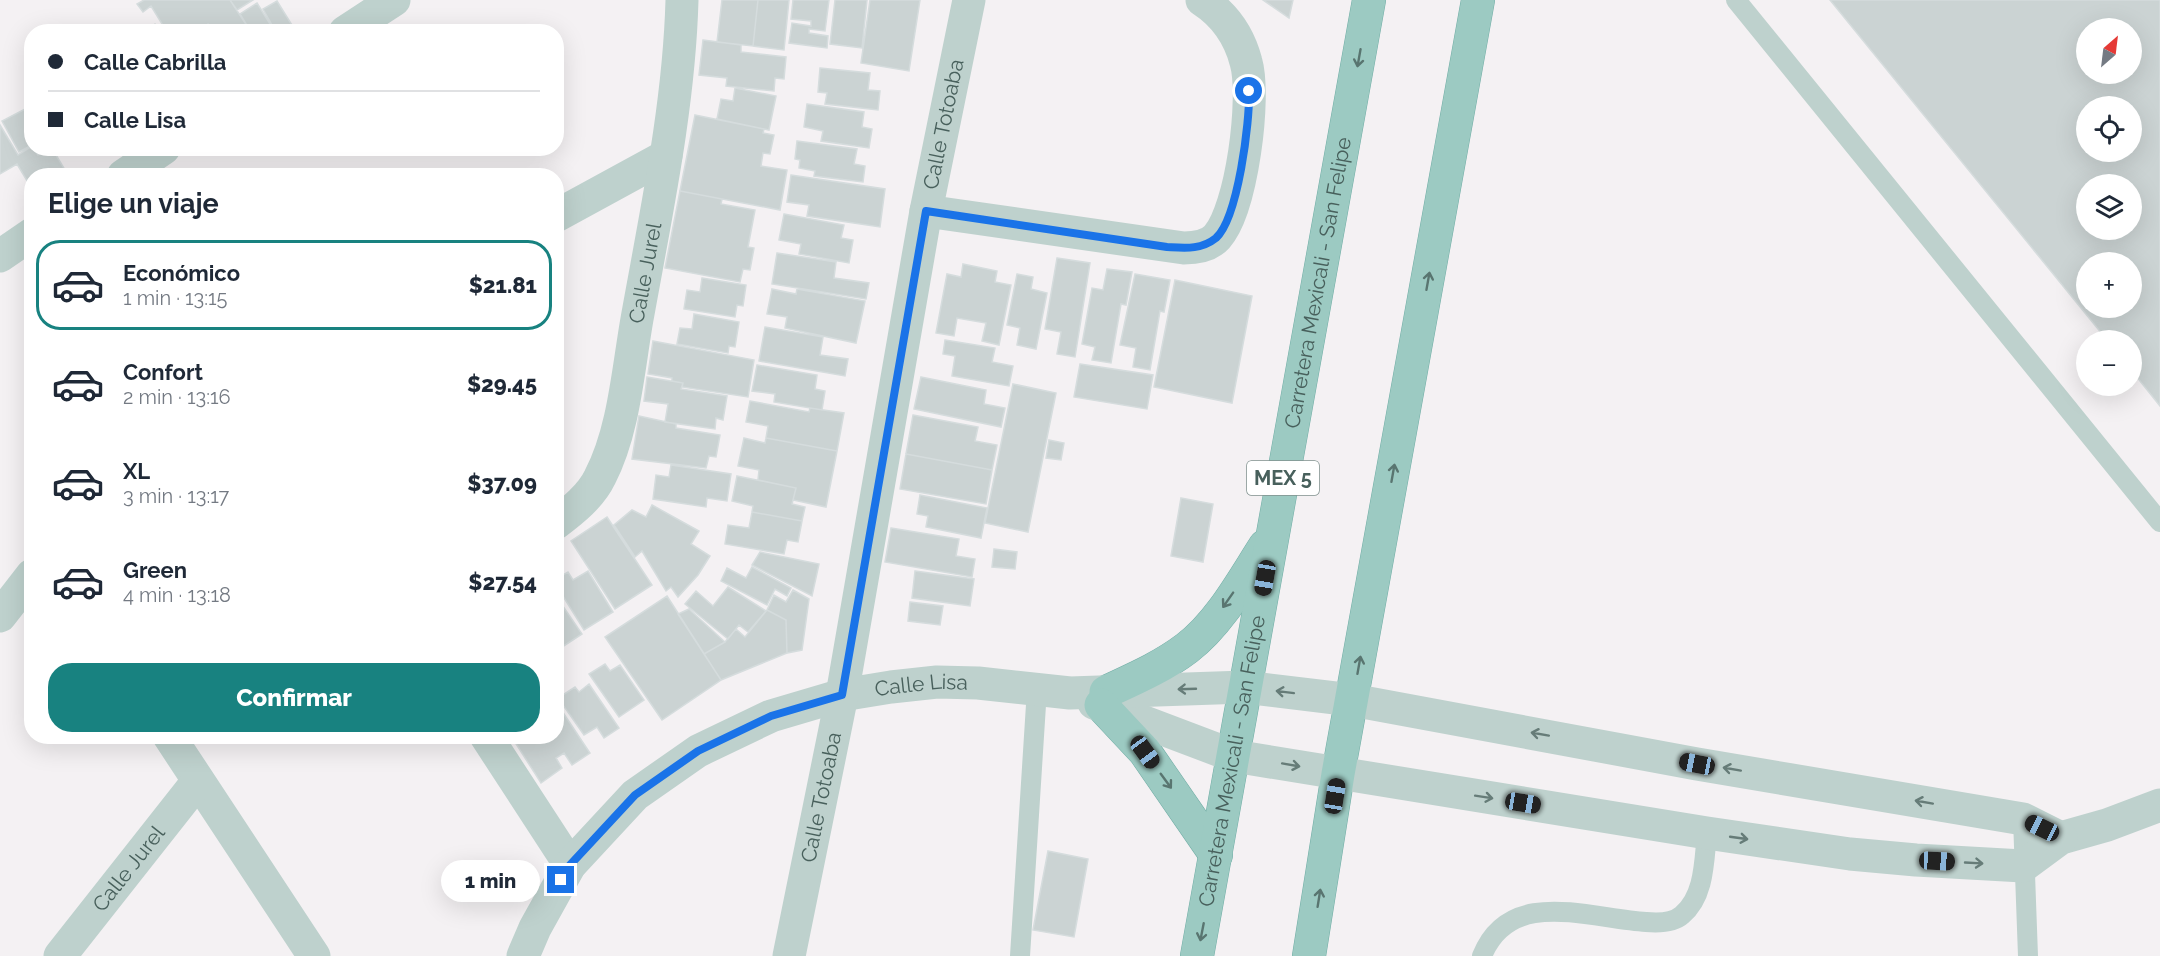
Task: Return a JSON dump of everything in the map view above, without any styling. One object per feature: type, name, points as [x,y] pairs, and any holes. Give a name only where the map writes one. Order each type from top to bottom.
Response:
[{"type":"highway","name":"Carretera Mexicali - San Felipe","points":[[1197,956],[1370,0]]},
{"type":"highway","points":[[1309,956],[1338,774],[1478,0]]},
{"type":"highway","points":[[1216,855],[1145,752],[1103,698],[1156,669],[1189,646],[1218,614],[1273,534]]},
{"type":"street","points":[[357,24],[394,0]]},
{"type":"street","name":"Calle Jurel","points":[[564,516],[588,494],[599,480],[609,458],[626,381],[666,156],[678,75],[682,0]]},
{"type":"street","name":"Calle Totoaba","points":[[789,956],[842,695],[926,211],[969,0]]},
{"type":"street","points":[[926,211],[1167,247],[1196,248],[1218,236],[1235,195],[1244,154],[1250,106],[1246,63],[1231,27],[1216,9],[1202,0]]},
{"type":"street","points":[[135,168],[152,156]]},
{"type":"street","points":[[564,212],[666,156]]},
{"type":"street","points":[[0,256],[24,240]]},
{"type":"street","points":[[0,616],[24,585]]},
{"type":"street","name":"Calle Lisa","points":[[523,956],[535,928],[570,865],[635,795],[698,751],[771,716],[842,695],[937,682],[1037,689],[1103,698],[1245,687],[1352,700],[1697,764],[2023,819],[2061,838]]},
{"type":"street","name":"Calle Lisa","points":[[1103,698],[1234,756],[1850,854],[2023,866]]},
{"type":"street","points":[[174,744],[314,956]]},
{"type":"street","points":[[491,744],[570,865]]},
{"type":"street","name":"Calle Jurel","points":[[60,956],[198,781]]},
{"type":"street","points":[[2023,866],[2061,838],[2107,825],[2160,805]]},
{"type":"lane","points":[[1736,0],[2160,522]]},
{"type":"lane","points":[[1020,956],[1037,689]]},
{"type":"lane","points":[[2023,819],[2028,956]]},
{"type":"lane","points":[[1482,956],[1489,940],[1507,921],[1530,912],[1574,913],[1625,921],[1660,923],[1682,916],[1697,894],[1704,869],[1707,833]]},
{"type":"building","points":[[144,0],[230,0],[246,24],[162,24],[151,6],[143,12],[137,4]]},
{"type":"building","points":[[230,0],[253,0],[237,10]]},
{"type":"building","points":[[722,0],[758,0],[753,46],[717,42]]},
{"type":"building","points":[[758,0],[789,0],[784,50],[753,46]]},
{"type":"building","points":[[793,0],[829,0],[825,31],[809,29],[809,33],[828,36],[827,48],[789,43],[792,23],[811,26],[811,21],[791,19]]},
{"type":"building","points":[[835,0],[867,0],[862,48],[830,44]]},
{"type":"building","points":[[870,0],[920,0],[909,71],[861,63]]},
{"type":"building","points":[[1263,0],[1293,0],[1289,18]]},
{"type":"building","points":[[1830,0],[2160,0],[2160,406],[2142,384],[2142,330],[2099,330],[2089,318],[2142,318],[2142,252],[2076,252],[2076,302]]},
{"type":"building","points":[[277,1],[291,24],[271,24],[263,9]]},
{"type":"building","points":[[257,3],[270,24],[246,24],[240,14]]},
{"type":"building","points":[[703,40],[741,45],[741,52],[786,57],[784,79],[775,78],[774,91],[726,86],[727,78],[699,75]]},
{"type":"building","points":[[820,68],[870,73],[868,90],[880,91],[878,110],[825,104],[827,93],[818,92]]},
{"type":"building","points":[[735,88],[776,96],[769,130],[717,119],[721,99],[733,101]]},
{"type":"building","points":[[807,104],[864,112],[862,127],[872,129],[869,148],[821,141],[823,131],[804,127]]},
{"type":"building","points":[[24,110],[24,149],[19,152],[2,121]]},
{"type":"building","points":[[695,115],[764,129],[763,133],[774,135],[770,154],[763,153],[761,166],[787,170],[780,210],[680,191]]},
{"type":"building","points":[[0,125],[18,155],[24,151],[24,156],[57,156],[64,168],[24,168],[24,176],[17,164],[0,174]]},
{"type":"building","points":[[797,141],[857,149],[854,164],[865,166],[863,182],[814,176],[815,171],[799,168],[800,160],[795,159]]},
{"type":"building","points":[[791,175],[885,189],[880,227],[807,216],[809,205],[787,202]]},
{"type":"building","points":[[680,191],[722,199],[721,204],[755,210],[748,247],[754,248],[750,270],[743,269],[740,282],[665,268]]},
{"type":"building","points":[[784,214],[844,225],[841,238],[853,240],[849,263],[799,254],[801,244],[779,240]]},
{"type":"building","points":[[777,253],[836,262],[834,278],[869,283],[866,299],[772,284]]},
{"type":"building","points":[[1057,258],[1090,263],[1075,357],[1057,354],[1061,332],[1045,329]]},
{"type":"building","points":[[963,264],[997,271],[995,282],[1011,285],[999,345],[982,341],[986,323],[957,318],[954,336],[936,333],[947,274],[961,277]]},
{"type":"building","points":[[1107,269],[1132,272],[1126,305],[1121,304],[1111,363],[1092,360],[1095,347],[1082,344],[1092,288],[1103,290]]},
{"type":"building","points":[[1017,274],[1033,277],[1031,289],[1047,293],[1036,349],[1017,345],[1020,328],[1007,325]]},
{"type":"building","points":[[1135,274],[1170,280],[1164,312],[1160,311],[1150,370],[1133,367],[1136,348],[1120,345]]},
{"type":"building","points":[[702,278],[746,285],[743,306],[737,305],[735,317],[684,309],[687,290],[700,292]]},
{"type":"building","points":[[1175,280],[1252,296],[1232,403],[1154,387]]},
{"type":"building","points":[[772,289],[796,294],[797,289],[865,301],[856,343],[785,328],[787,317],[767,314]]},
{"type":"building","points":[[694,314],[739,322],[735,347],[729,346],[728,353],[677,344],[680,328],[692,329]]},
{"type":"building","points":[[765,327],[823,337],[820,355],[848,359],[845,376],[759,361]]},
{"type":"building","points":[[945,340],[995,348],[992,362],[1013,366],[1009,386],[952,376],[955,356],[943,354]]},
{"type":"building","points":[[653,341],[754,360],[748,397],[682,387],[683,383],[672,381],[672,378],[648,374]]},
{"type":"building","points":[[1080,364],[1153,375],[1147,409],[1074,397]]},
{"type":"building","points":[[757,365],[817,375],[815,389],[825,391],[822,410],[774,402],[775,394],[752,391]]},
{"type":"building","points":[[647,377],[683,383],[681,389],[727,396],[723,420],[716,418],[715,429],[665,422],[668,404],[644,401]]},
{"type":"building","points":[[921,377],[986,390],[984,404],[1005,408],[1001,427],[914,409]]},
{"type":"building","points":[[1013,384],[1056,393],[1028,532],[985,523]]},
{"type":"building","points":[[750,401],[809,412],[810,408],[844,413],[837,451],[766,438],[768,426],[746,422]]},
{"type":"building","points":[[913,415],[978,427],[975,441],[997,445],[992,470],[906,454]]},
{"type":"building","points":[[639,416],[676,424],[676,428],[720,435],[716,457],[709,456],[706,468],[632,459]]},
{"type":"building","points":[[744,438],[765,443],[766,438],[837,451],[826,507],[793,500],[796,488],[758,480],[759,470],[738,466]]},
{"type":"building","points":[[1049,440],[1064,443],[1061,460],[1046,458]]},
{"type":"building","points":[[906,454],[992,470],[986,504],[900,489]]},
{"type":"building","points":[[671,465],[731,474],[727,501],[707,498],[706,507],[653,499],[656,475],[669,477]]},
{"type":"building","points":[[737,476],[796,488],[792,504],[805,507],[802,521],[752,512],[753,506],[732,501]]},
{"type":"building","points":[[920,495],[987,508],[981,538],[926,527],[928,516],[917,514]]},
{"type":"building","points":[[1181,498],[1213,504],[1203,562],[1171,556]]},
{"type":"building","points":[[652,505],[699,531],[691,544],[710,556],[698,575],[678,597],[671,587],[666,591],[642,551],[635,557],[614,525],[632,510],[646,517]]},
{"type":"building","points":[[752,512],[802,521],[798,542],[787,540],[784,554],[725,544],[728,525],[749,528]]},
{"type":"building","points":[[607,517],[652,585],[615,609],[571,541]]},
{"type":"building","points":[[891,528],[959,539],[956,556],[975,559],[972,577],[885,562]]},
{"type":"building","points":[[994,549],[1017,552],[1015,569],[992,567]]},
{"type":"building","points":[[760,552],[819,564],[812,596],[752,565]]},
{"type":"building","points":[[752,567],[791,588],[787,596],[775,589],[767,605],[721,581],[727,568],[746,578]]},
{"type":"building","points":[[588,571],[613,612],[584,630],[564,598],[564,574],[568,572],[573,580]]},
{"type":"building","points":[[915,571],[974,579],[970,606],[912,598]]},
{"type":"building","points":[[728,587],[766,611],[748,632],[739,625],[728,639],[685,604],[696,591],[713,606]]},
{"type":"building","points":[[793,590],[809,599],[802,650],[787,653],[786,620],[767,610],[774,595],[786,602]]},
{"type":"building","points":[[667,596],[721,680],[662,720],[605,637]]},
{"type":"building","points":[[910,602],[943,606],[940,625],[908,621]]},
{"type":"building","points":[[564,608],[582,634],[564,646]]},
{"type":"building","points":[[689,609],[725,642],[704,654],[678,614]]},
{"type":"building","points":[[767,610],[786,620],[787,653],[721,680],[704,654],[725,642],[736,629],[745,637]]},
{"type":"building","points":[[605,664],[610,671],[620,665],[644,700],[619,717],[589,674]]},
{"type":"building","points":[[589,684],[619,728],[604,738],[597,727],[584,735],[564,707],[564,694],[575,687],[579,692]]},
{"type":"building","points":[[564,714],[590,753],[572,765],[564,753],[556,758],[562,768],[541,783],[516,744],[564,744]]},
{"type":"building","points":[[1048,851],[1088,859],[1074,937],[1033,930]]},
{"type":"route","points":[[561,880],[570,865],[635,795],[698,751],[771,716],[842,695],[926,211],[1167,247],[1196,248],[1207,244],[1218,236],[1235,195],[1244,154],[1250,106],[1249,91]]}]
